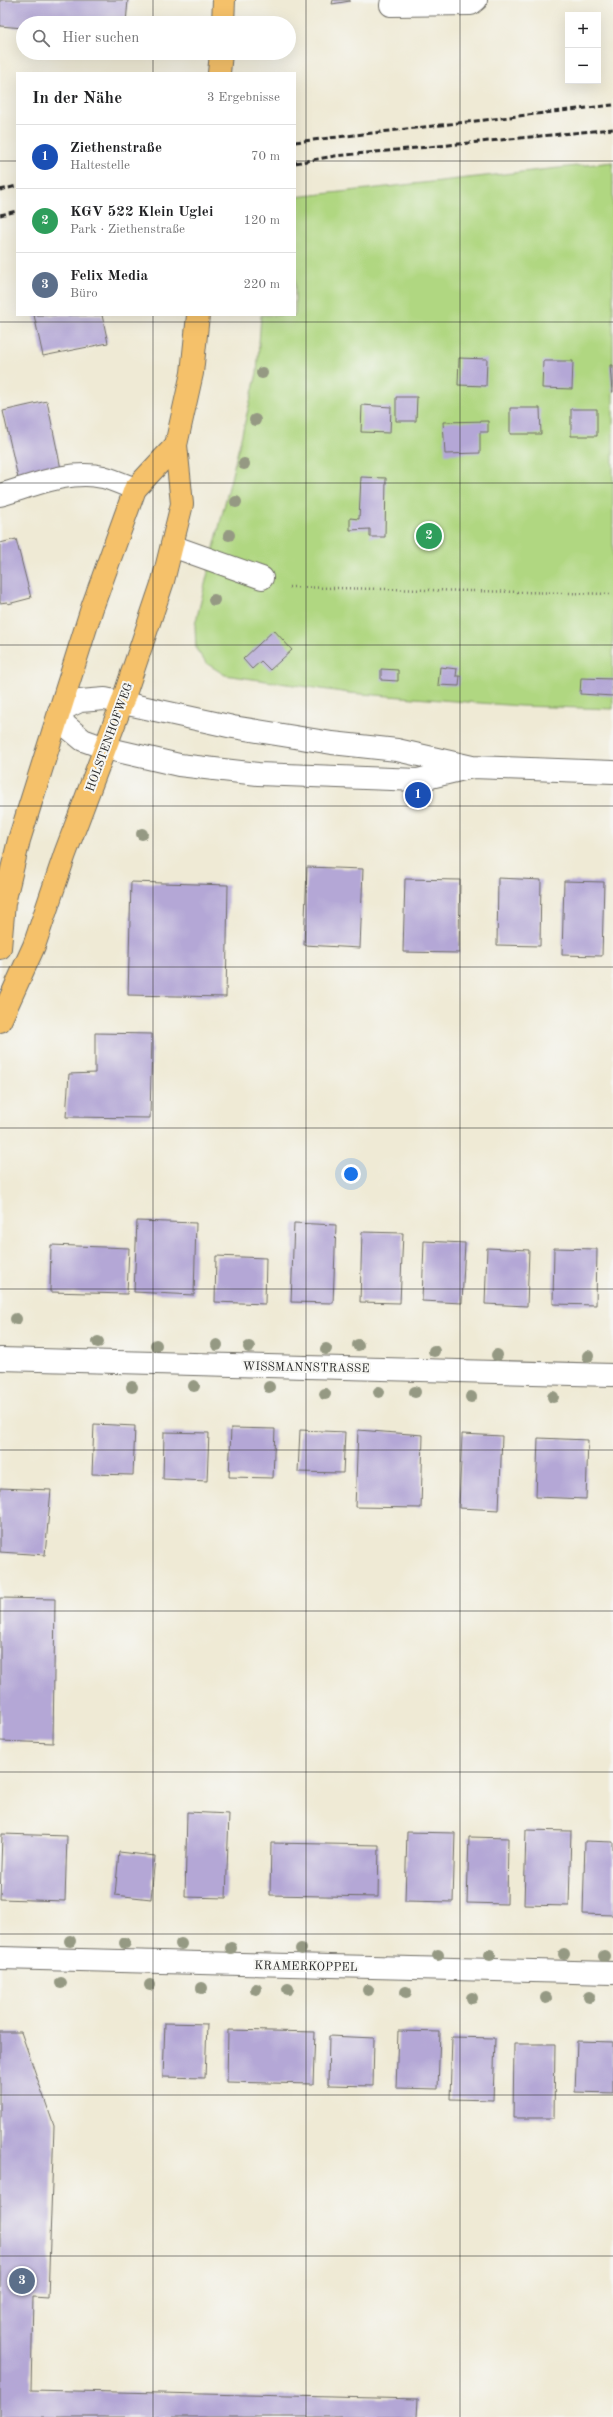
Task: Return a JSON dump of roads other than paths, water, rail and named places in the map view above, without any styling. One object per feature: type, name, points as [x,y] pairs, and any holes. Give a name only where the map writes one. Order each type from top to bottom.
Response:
[{"type":"main road","points":[[223,16],[224,0]]},
{"type":"main road","points":[[219,72],[220,60]]},
{"type":"main road","name":"HOLSTENHOFWEG","points":[[0,1021],[34,946],[62,860],[122,703],[149,627],[172,546],[182,504],[176,445],[192,373],[198,316]]},
{"type":"main road","points":[[0,948],[4,903],[19,840],[92,608],[135,489],[176,445]]},
{"type":"street","points":[[392,0],[392,5],[471,4],[476,0]]},
{"type":"street","points":[[0,495],[65,477],[86,476],[103,477],[135,489]]},
{"type":"street","points":[[172,546],[262,578]]},
{"type":"street","points":[[472,767],[418,780],[258,774],[179,766],[105,748],[75,736],[65,725],[59,711],[69,705],[89,698],[105,699],[233,727],[332,743],[397,750],[472,767],[613,772]]},
{"type":"street","name":"WISSMANNSTRASSE","points":[[0,1359],[613,1375]]},
{"type":"street","name":"KRAMERKOPPEL","points":[[0,1958],[613,1973]]},
{"type":"railway","points":[[296,142],[613,105]]},
{"type":"railway","points":[[296,163],[335,156],[613,129]]},
{"type":"railway","points":[[0,190],[16,186]]},
{"type":"railway","points":[[0,215],[16,211]]},
{"type":"place","name":"KGV 522 Klein Uglei","points":[[429,536]]},
{"type":"place","name":"Ziethenstraße","points":[[418,795]]},
{"type":"place","name":"Felix Media","points":[[22,2281]]}]
